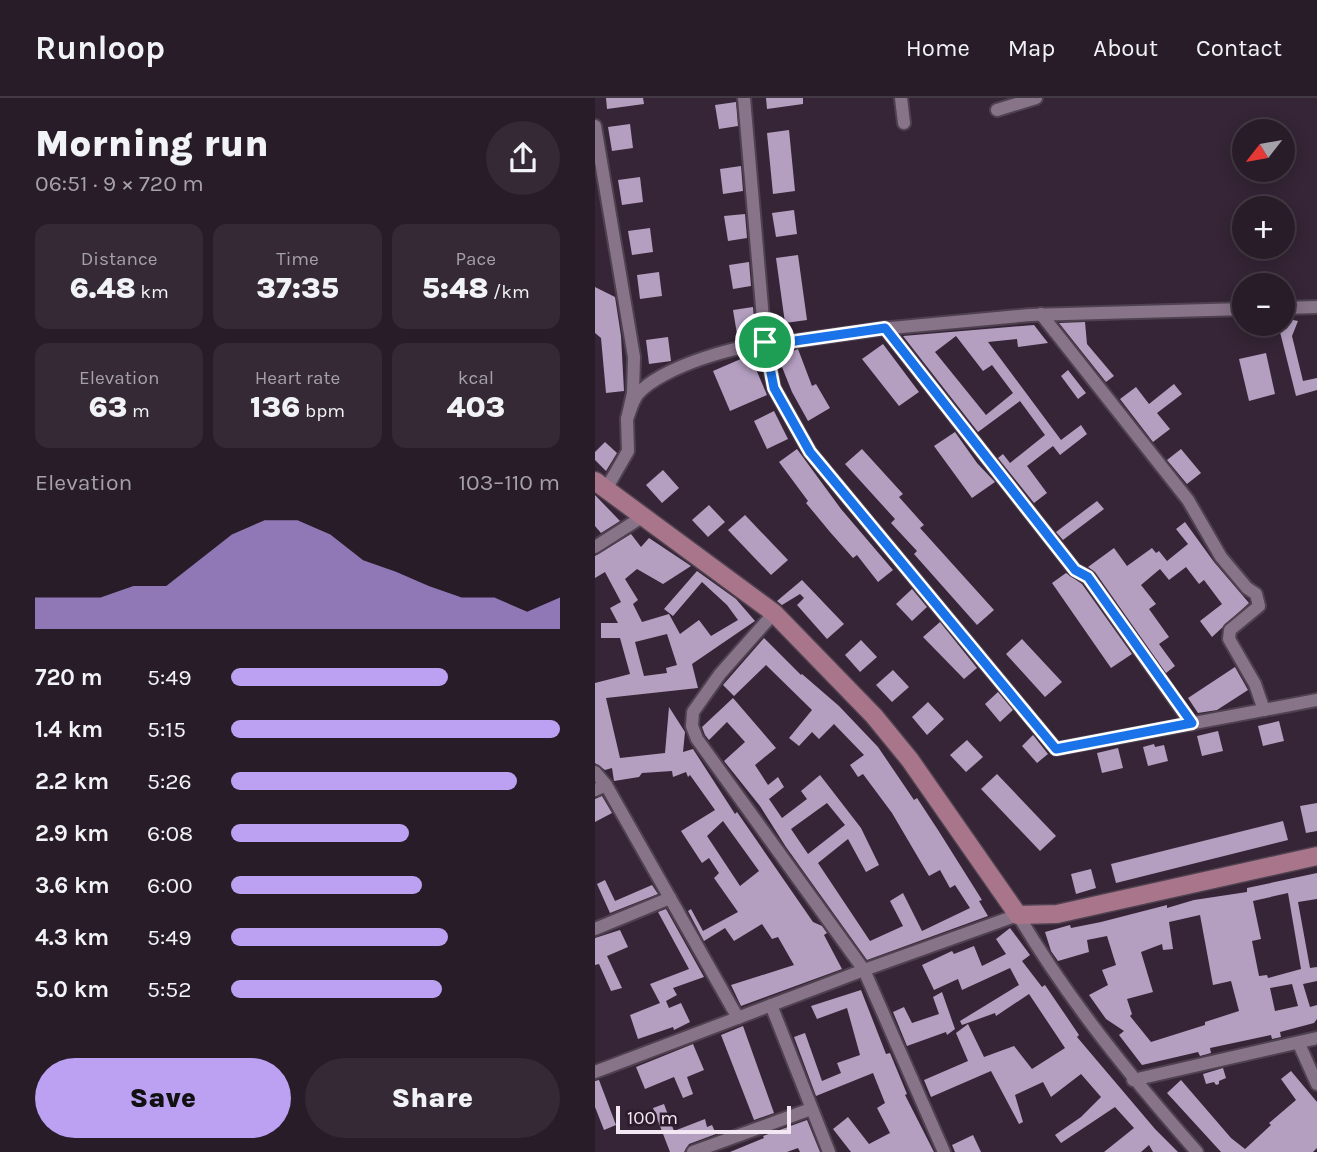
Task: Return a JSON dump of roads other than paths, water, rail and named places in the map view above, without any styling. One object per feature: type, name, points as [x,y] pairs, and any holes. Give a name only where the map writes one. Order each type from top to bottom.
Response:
[{"type":"main road","points":[[600,486],[774,613],[874,716],[910,760],[1019,915],[1057,914],[1317,856]]},
{"type":"street","points":[[744,98],[765,342],[774,388],[810,452],[1056,749],[1317,700]]},
{"type":"street","points":[[901,98],[904,123]]},
{"type":"street","points":[[997,110],[1036,98]]},
{"type":"street","points":[[595,126],[634,357],[633,393],[627,419],[628,451],[600,486]]},
{"type":"street","points":[[1295,308],[1317,307]]},
{"type":"street","points":[[627,419],[636,395],[656,377],[679,366],[765,342],[781,343],[885,328],[1041,314],[1232,309]]},
{"type":"street","points":[[1041,314],[1188,500],[1221,557],[1247,588],[1256,594],[1259,606],[1230,629],[1229,639],[1255,684],[1264,710]]},
{"type":"street","points":[[885,328],[1075,570],[1088,577],[1192,723]]},
{"type":"street","points":[[595,547],[642,517]]},
{"type":"street","points":[[774,613],[720,674],[693,712],[692,726],[697,739],[864,970],[944,1152]]},
{"type":"street","points":[[595,772],[600,788],[670,898],[738,1018]]},
{"type":"street","points":[[595,929],[670,898]]},
{"type":"street","points":[[595,1072],[864,970],[1019,915],[1052,972],[1133,1080],[1197,1152]]},
{"type":"street","points":[[771,1005],[829,1152]]},
{"type":"street","points":[[1133,1080],[1317,1038]]},
{"type":"street","points":[[1299,1044],[1317,1084]]},
{"type":"street","points":[[693,1152],[811,1109]]}]
